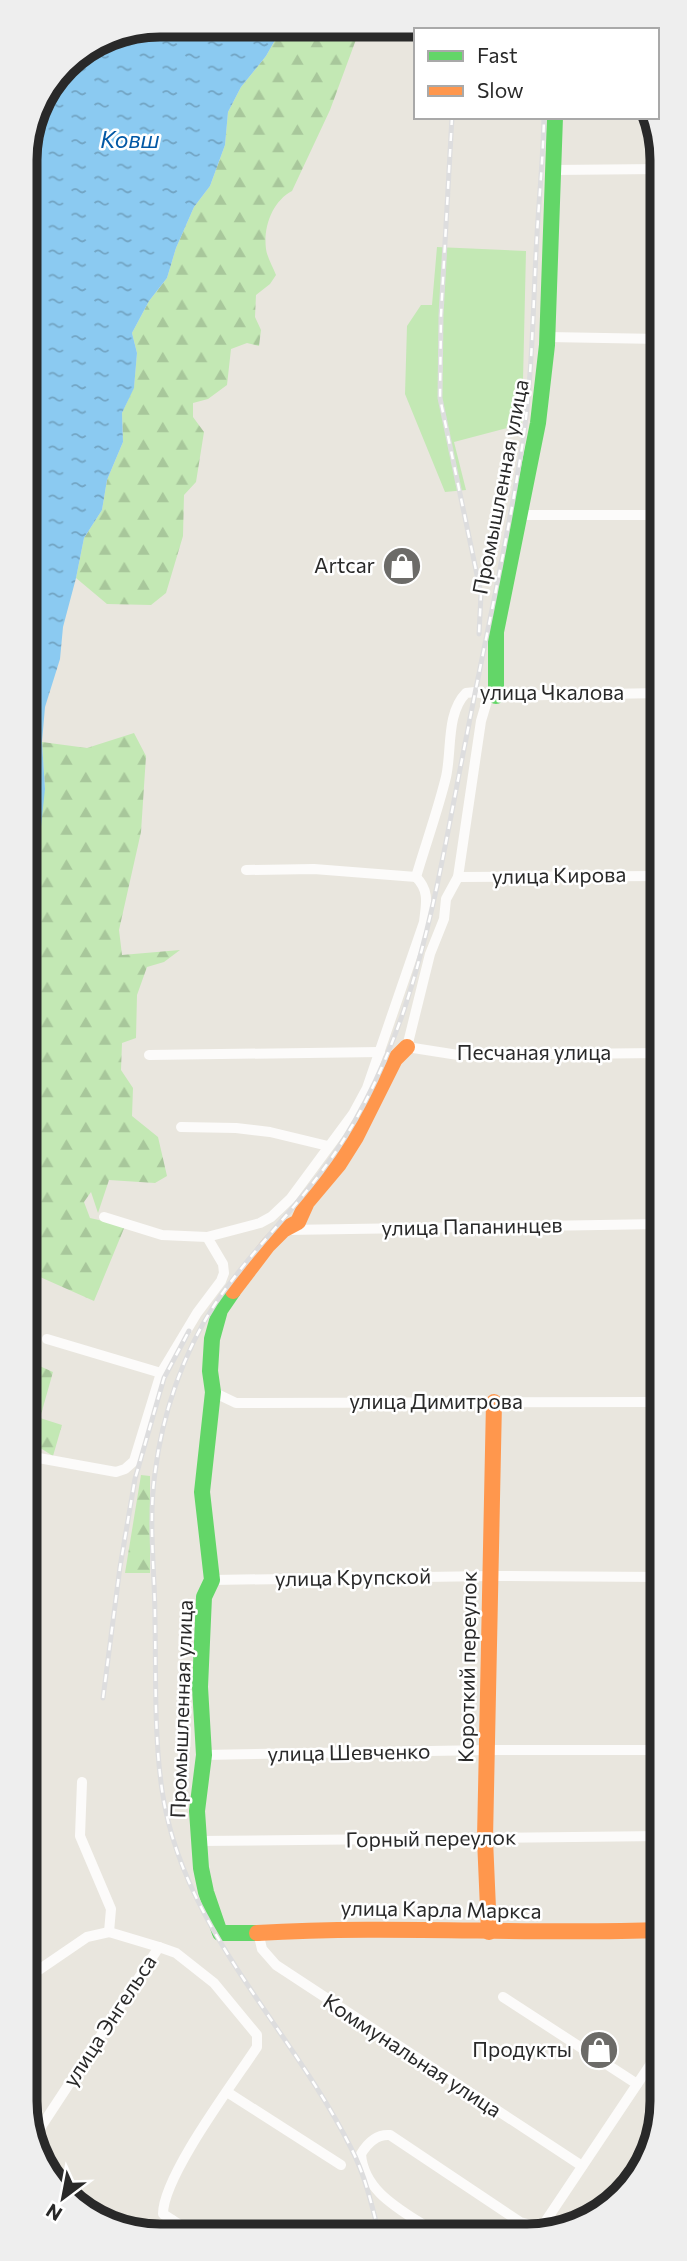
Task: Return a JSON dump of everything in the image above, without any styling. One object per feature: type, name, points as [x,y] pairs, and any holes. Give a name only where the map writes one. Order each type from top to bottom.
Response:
[{"type":"street","name":"Промышленная улица","points":[[492,695],[496,632],[506,569],[520,515],[538,423],[548,337],[555,119]]},
{"type":"street","points":[[552,170],[650,169]]},
{"type":"street","points":[[548,337],[650,338]]},
{"type":"street","points":[[520,515],[650,515]]},
{"type":"street","name":"улица Чкалова","points":[[416,877],[446,776],[455,713],[459,701],[466,693],[650,693]]},
{"type":"street","points":[[407,1047],[430,954],[444,919],[446,899],[458,877],[481,721],[492,695]]},
{"type":"street","points":[[104,1217],[162,1235],[208,1237],[260,1223],[271,1217],[291,1198],[353,1114],[367,1088],[424,922],[427,894],[424,884],[416,877],[314,869],[246,870]]},
{"type":"street","name":"улица Кирова","points":[[458,877],[650,876]]},
{"type":"street","name":"Промышленная улица","points":[[220,1933],[206,1892],[197,1811],[204,1755],[201,1658],[204,1597],[212,1580],[202,1492],[213,1392],[211,1353],[220,1310],[254,1262],[283,1230],[298,1222],[307,1202],[339,1164],[377,1098],[395,1059],[407,1047]]},
{"type":"street","name":"Песчаная улица","points":[[407,1047],[469,1055],[650,1053]]},
{"type":"street","points":[[149,1055],[380,1052]]},
{"type":"street","points":[[181,1127],[270,1132],[328,1146]]},
{"type":"street","name":"улица Папанинцев","points":[[283,1230],[650,1224]]},
{"type":"street","points":[[37,1458],[116,1472],[125,1469],[134,1461],[161,1373],[224,1273],[223,1265],[208,1237]]},
{"type":"street","points":[[47,1339],[161,1373]]},
{"type":"street","name":"улица Димитрова","points":[[213,1392],[236,1403],[650,1402]]},
{"type":"street","name":"Короткий переулок","points":[[489,1932],[485,1839],[494,1402]]},
{"type":"street","name":"улица Крупской","points":[[212,1580],[650,1577]]},
{"type":"street","name":"улица Шевченко","points":[[204,1755],[650,1750]]},
{"type":"street","points":[[37,1971],[87,1937],[109,1932],[111,1909],[80,1836],[82,1782]]},
{"type":"street","name":"Горный переулок","points":[[200,1842],[650,1836]]},
{"type":"street","name":"улица Карла Маркса","points":[[220,1933],[318,1929],[585,1933],[650,1930]]},
{"type":"street","name":"улица Энгельса","points":[[40,2129],[159,1947],[109,1932]]},
{"type":"street","name":"Коммунальная улица","points":[[258,1932],[262,1949],[276,1965],[582,2166]]},
{"type":"street","points":[[159,1947],[176,1953],[214,1983],[257,2035],[257,2047],[207,2120],[166,2193],[166,2224]]},
{"type":"street","points":[[503,1997],[638,2084]]},
{"type":"street","points":[[545,2223],[650,2066]]},
{"type":"street","points":[[227,2092],[341,2165]]},
{"type":"street","points":[[423,2224],[377,2192],[365,2173],[361,2154],[374,2138],[382,2134],[390,2135],[524,2224]]},
{"type":"street","points":[[168,2217],[179,2224]]},
{"type":"green space","points":[[277,37],[357,37],[330,110],[292,191],[280,201],[268,223],[266,249],[276,275],[270,284],[256,295],[255,317],[261,330],[259,346],[247,343],[231,349],[227,385],[208,399],[193,403],[193,417],[204,432],[196,482],[184,495],[183,536],[166,593],[151,605],[107,604],[76,578],[84,538],[102,510],[107,480],[123,442],[122,413],[134,387],[137,353],[132,333],[149,301],[167,278],[176,248],[194,207],[210,186],[225,145],[228,112],[241,87],[266,56]]},
{"type":"green space","points":[[437,247],[526,251],[522,424],[454,442],[466,490],[445,492],[405,394],[407,326],[421,305],[432,305]]},
{"type":"green space","points":[[134,733],[146,756],[141,832],[119,930],[122,955],[180,950],[164,962],[147,967],[137,995],[136,1038],[122,1043],[121,1070],[133,1088],[132,1116],[158,1137],[167,1176],[155,1183],[109,1180],[98,1213],[91,1192],[84,1202],[90,1218],[125,1226],[94,1301],[37,1276],[37,817],[45,789],[42,742],[87,748]]},
{"type":"green space","points":[[37,1365],[53,1372],[40,1418],[62,1425],[53,1456],[37,1446]]},
{"type":"green space","points":[[141,1475],[150,1476],[150,1573],[125,1573]]},
{"type":"water","name":"Ковш","points":[[159,37],[277,37],[266,56],[241,87],[228,112],[225,145],[210,186],[194,207],[176,248],[167,278],[149,301],[132,333],[137,353],[134,388],[122,413],[123,442],[107,480],[102,510],[84,538],[63,627],[60,659],[45,707],[42,742],[45,789],[40,836],[37,839],[37,151],[41,128],[49,105],[67,79],[91,57],[112,46]]},
{"type":"railway","points":[[452,119],[441,315],[440,398],[481,594],[479,634]]},
{"type":"railway","points":[[377,2224],[364,2179],[351,2148],[299,2061],[215,1932],[192,1888],[173,1840],[162,1790],[158,1748],[153,1491],[163,1429],[176,1385],[193,1343],[227,1286],[309,1188],[348,1133],[388,1053],[415,976],[447,839],[524,434],[531,366],[544,119]]},
{"type":"railway","points":[[103,1698],[120,1567],[135,1479],[164,1378],[189,1331]]},
{"type":"traffic: fast","points":[[496,696],[496,632],[538,423],[547,345],[555,119]]},
{"type":"traffic: fast","points":[[233,1291],[220,1310],[212,1339],[210,1371],[213,1392],[202,1492],[212,1580],[204,1597],[200,1687],[204,1755],[197,1811],[201,1868],[220,1933],[257,1933]]},
{"type":"traffic: slow","points":[[233,1291],[268,1245],[283,1230],[298,1222],[307,1202],[339,1164],[356,1137],[395,1059],[407,1047]]},
{"type":"traffic: slow","points":[[489,1932],[485,1839],[494,1402]]},
{"type":"traffic: slow","points":[[257,1933],[358,1930],[650,1930]]},
{"type":"place","name":"Artcar","points":[[402,566]]},
{"type":"place","name":"Продукты","points":[[599,2050]]}]
